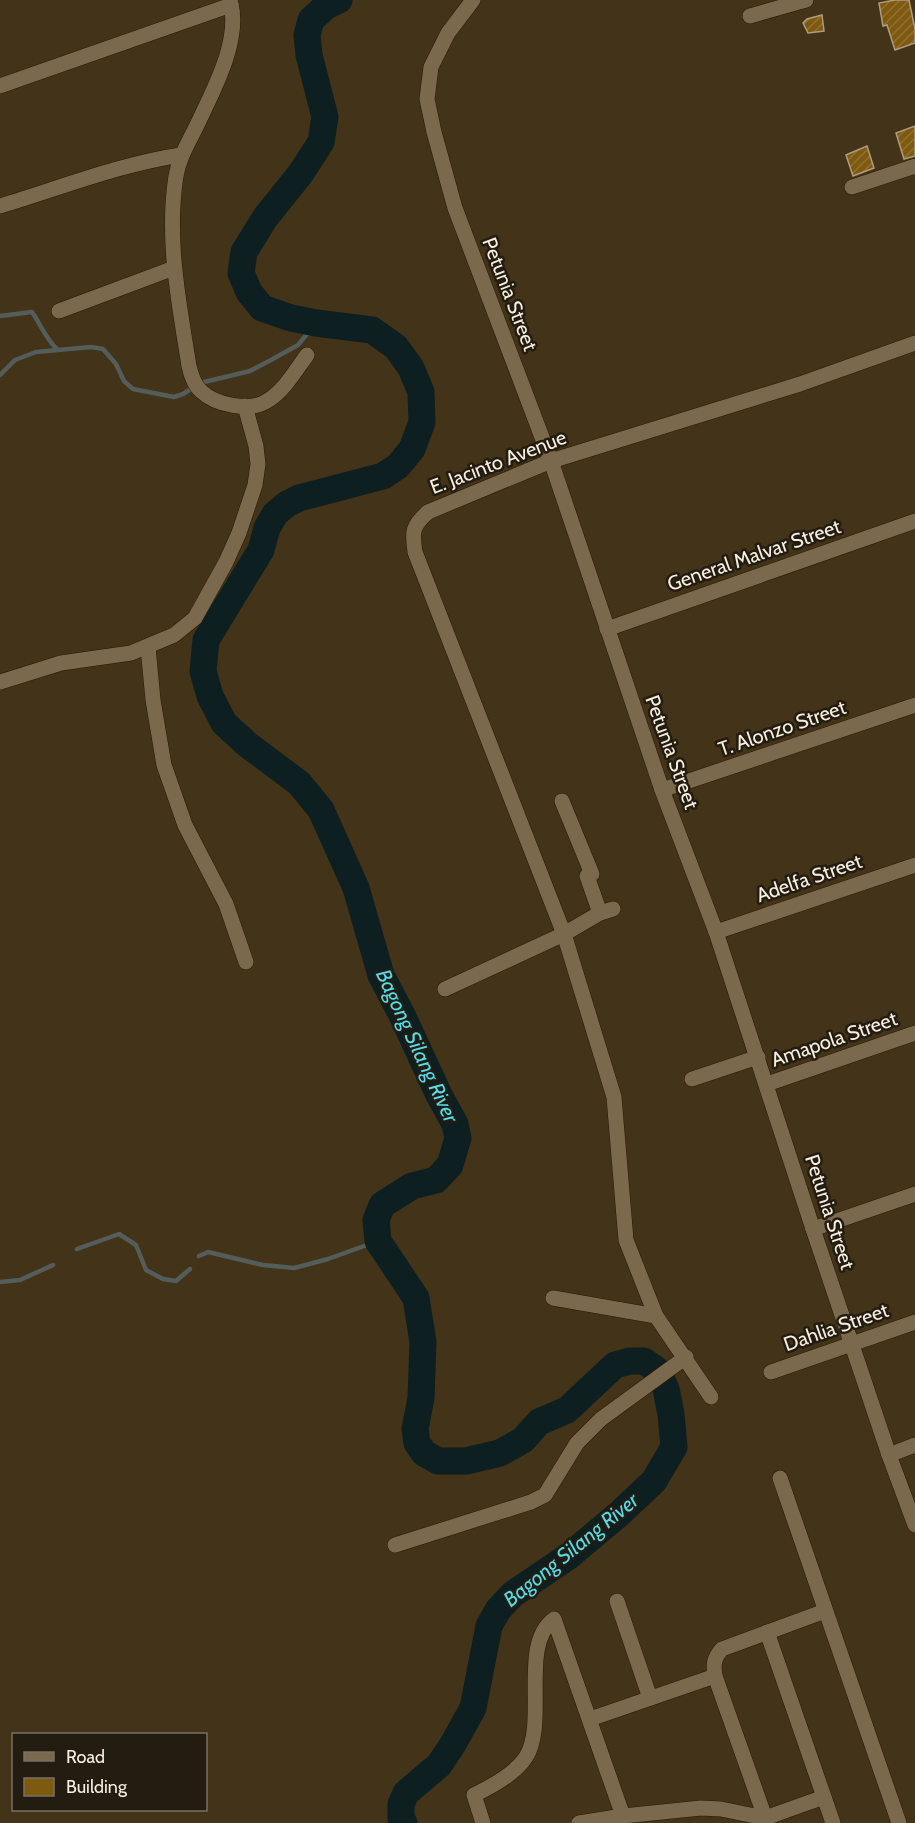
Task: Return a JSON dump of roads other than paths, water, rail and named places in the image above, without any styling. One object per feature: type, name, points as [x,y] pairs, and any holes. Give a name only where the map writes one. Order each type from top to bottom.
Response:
[{"type":"street","name":"Petunia Street","points":[[473,0],[448,33],[431,67],[427,99],[455,208],[550,461],[662,790],[716,932],[813,1229],[915,1525]]},
{"type":"street","points":[[750,16],[807,0]]},
{"type":"street","points":[[0,86],[230,2],[233,18],[232,35],[226,56],[176,173],[173,206],[174,268],[189,366],[196,385],[210,398],[255,406],[276,395],[307,355]]},
{"type":"street","points":[[0,206],[132,166],[182,155]]},
{"type":"street","points":[[852,187],[915,166]]},
{"type":"street","points":[[59,311],[174,268]]},
{"type":"street","name":"E. Jacinto Avenue","points":[[564,934],[416,552],[412,537],[416,523],[428,512],[550,461],[800,384],[915,343]]},
{"type":"street","points":[[0,682],[61,663],[109,657],[148,647],[174,635],[195,618],[226,562],[239,533],[255,485],[258,464],[256,446],[245,406]]},
{"type":"street","name":"General Malvar Street","points":[[607,629],[915,521]]},
{"type":"street","points":[[148,647],[164,765],[185,825],[226,904],[246,962]]},
{"type":"street","name":"T. Alonzo Street","points":[[662,790],[915,705]]},
{"type":"street","points":[[445,989],[564,934],[606,911],[587,876],[592,874],[562,801]]},
{"type":"street","name":"Adelfa Street","points":[[716,932],[915,865]]},
{"type":"street","points":[[564,934],[614,1097],[626,1240],[656,1316],[711,1397]]},
{"type":"street","name":"Amapola Street","points":[[767,1084],[915,1033]]},
{"type":"street","points":[[692,1078],[758,1057]]},
{"type":"street","points":[[813,1229],[915,1194]]},
{"type":"street","points":[[553,1298],[656,1316]]},
{"type":"street","name":"Dahlia Street","points":[[771,1372],[915,1322]]},
{"type":"street","points":[[395,1545],[531,1502],[545,1495],[567,1458],[587,1432],[601,1419],[686,1357]]},
{"type":"street","points":[[889,1455],[915,1445]]},
{"type":"street","points":[[780,1478],[899,1823]]},
{"type":"street","points":[[617,1601],[650,1698]]},
{"type":"street","points":[[766,1820],[713,1665],[722,1649],[825,1611]]},
{"type":"street","points":[[483,1823],[474,1795],[506,1775],[527,1755],[532,1738],[539,1644],[544,1628],[554,1619],[623,1816]]},
{"type":"street","points":[[766,1632],[833,1823]]},
{"type":"street","points":[[590,1719],[715,1676]]},
{"type":"street","points":[[579,1823],[701,1808],[721,1809],[766,1820],[824,1797]]},
{"type":"waterway","name":"Bagong Silang River","points":[[339,0],[325,7],[311,20],[307,35],[309,55],[325,117],[321,142],[301,173],[265,218],[244,252],[241,273],[249,292],[262,308],[291,318],[372,330],[396,347],[411,368],[421,392],[422,422],[412,449],[398,466],[383,476],[299,498],[275,514],[267,528],[261,550],[206,640],[203,671],[210,696],[224,723],[248,745],[299,783],[321,810],[356,888],[381,975],[455,1124],[458,1138],[450,1165],[436,1180],[412,1186],[382,1205],[376,1220],[378,1241],[416,1298],[423,1342],[421,1398],[415,1429],[417,1443],[424,1453],[438,1461],[466,1461],[500,1453],[523,1440],[539,1422],[567,1410],[615,1365],[630,1361],[644,1361],[657,1370],[666,1389],[674,1447],[654,1481],[619,1514],[569,1556],[513,1594],[498,1610],[489,1626],[473,1708],[439,1765],[406,1793],[401,1804],[401,1819],[404,1823]]},
{"type":"waterway","points":[[0,316],[32,312],[57,349]]},
{"type":"waterway","points":[[0,375],[15,360],[36,352],[91,347],[103,349],[116,364],[124,381],[133,389],[174,397],[200,383],[250,371],[298,345],[316,323]]},
{"type":"waterway","points":[[77,1249],[119,1234],[136,1245],[146,1270],[163,1279],[176,1281],[190,1269]]},
{"type":"waterway","points":[[199,1256],[208,1252],[263,1265],[294,1268],[328,1259],[378,1241]]},
{"type":"waterway","points":[[0,1282],[20,1280],[53,1265]]}]
